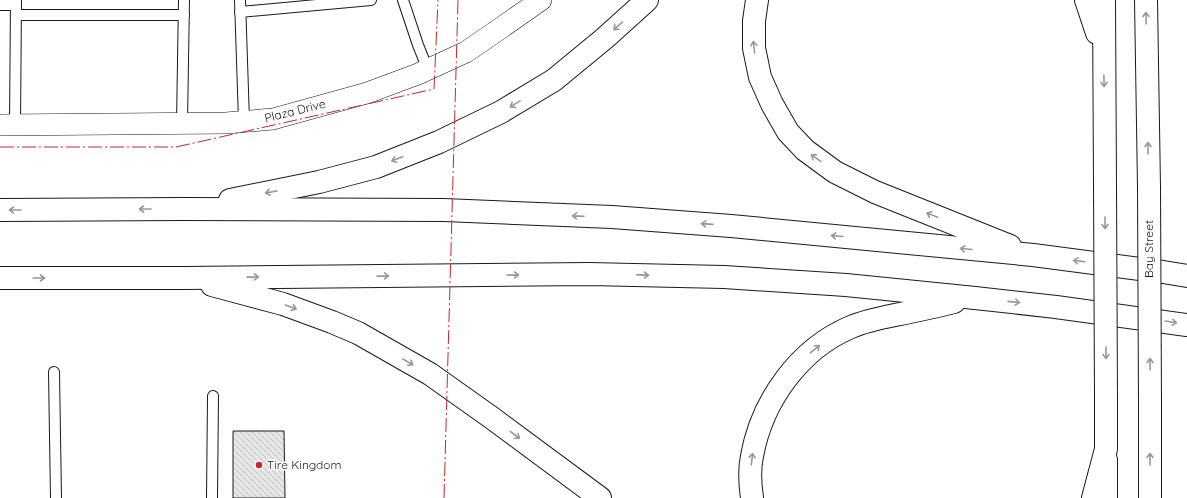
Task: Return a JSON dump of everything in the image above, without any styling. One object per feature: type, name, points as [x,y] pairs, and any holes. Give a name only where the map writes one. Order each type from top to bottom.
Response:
[{"type":"main road","points":[[184,209],[319,182],[376,167],[439,142],[501,112],[554,80],[605,38],[647,0]]},
{"type":"main road","points":[[757,0],[754,21],[754,48],[760,77],[772,104],[788,132],[805,150],[835,172],[875,192],[1033,255]]},
{"type":"main road","points":[[1086,0],[1104,54]]},
{"type":"main road","points":[[1104,0],[1106,498]]},
{"type":"main road","name":"Bay Street","points":[[1146,0],[1149,187],[1150,498]]},
{"type":"main road","points":[[0,210],[444,210],[612,217],[731,226],[1033,255],[1187,276]]},
{"type":"main road","points":[[0,278],[186,278],[589,274],[724,277],[846,285],[975,298],[1056,307],[1187,325]]},
{"type":"main road","points":[[186,278],[283,304],[358,333],[430,374],[600,498]]},
{"type":"main road","points":[[752,498],[750,480],[751,457],[767,408],[795,368],[814,349],[832,336],[852,326],[975,298]]},
{"type":"main road","points":[[1093,498],[1106,449]]},
{"type":"street","name":"Plaza Drive","points":[[7,125],[226,123],[273,118],[367,93],[428,70],[466,52],[541,0]]},
{"type":"lane","points":[[182,123],[184,0]]},
{"type":"lane","points":[[240,0],[244,121]]},
{"type":"lane","points":[[240,12],[371,0]]},
{"type":"lane","points":[[403,0],[428,70]]},
{"type":"lane","points":[[0,5],[184,15]]},
{"type":"lane","points":[[7,125],[16,7]]},
{"type":"lane","points":[[54,372],[56,498]]},
{"type":"lane","points":[[212,498],[213,396]]},
{"type":"building","name":"Tire Kingdom","points":[[233,431],[284,431],[285,498],[233,498]]},
{"type":"power","points":[[0,147],[176,147],[434,89],[438,0]]},
{"type":"power","points":[[444,498],[458,0]]},
{"type":"place","name":"Tire Kingdom","points":[[259,465]]}]
